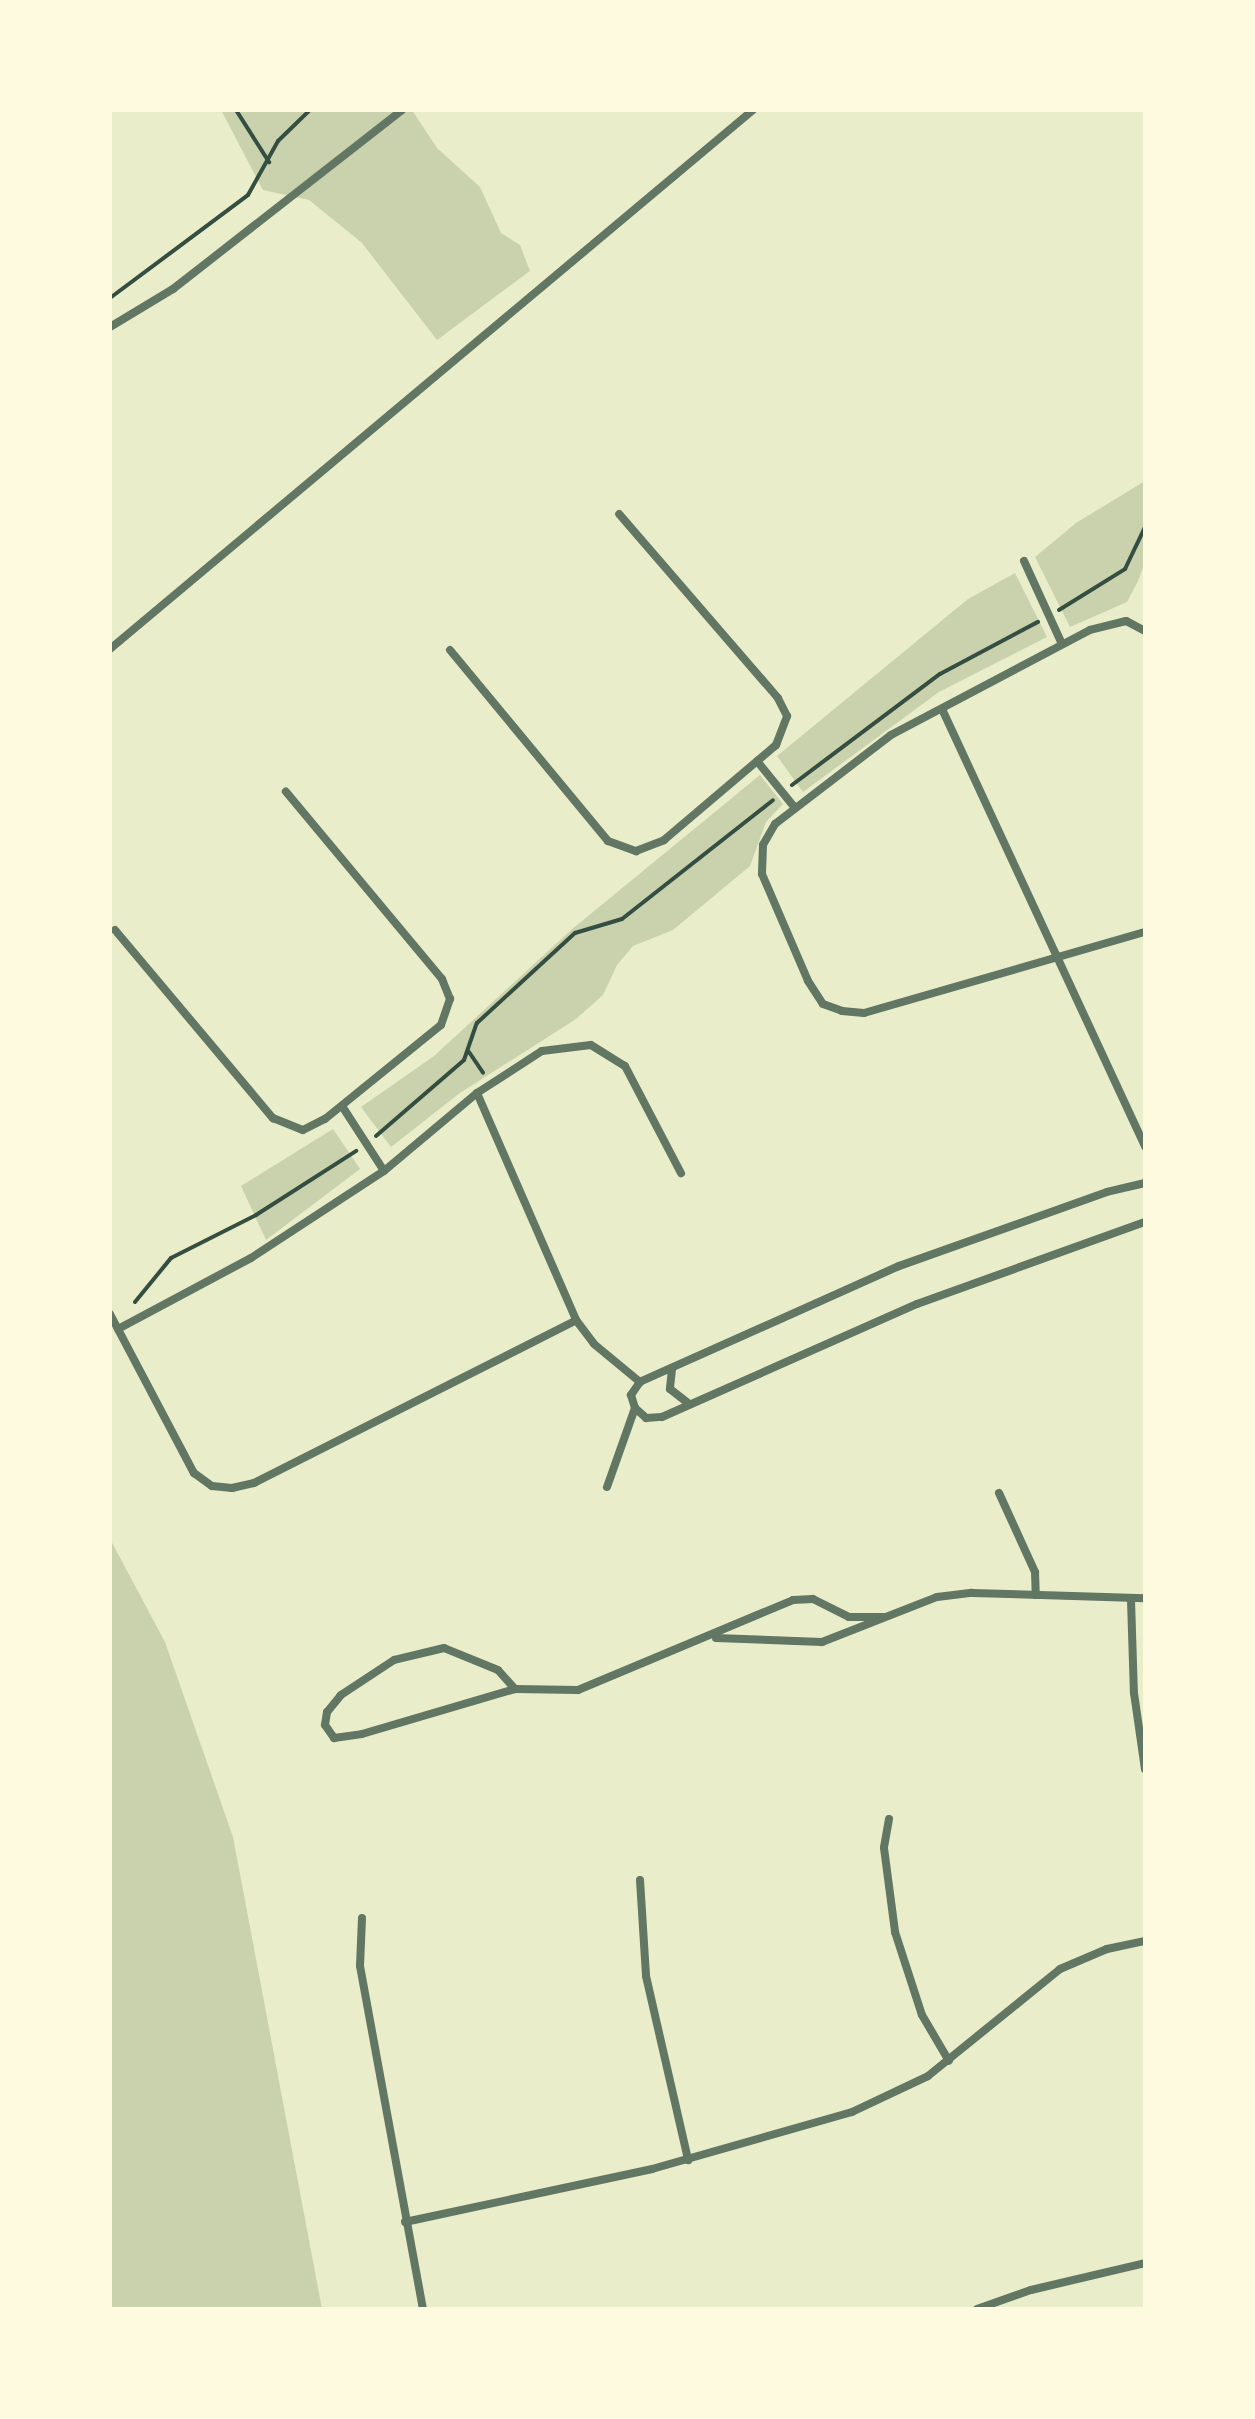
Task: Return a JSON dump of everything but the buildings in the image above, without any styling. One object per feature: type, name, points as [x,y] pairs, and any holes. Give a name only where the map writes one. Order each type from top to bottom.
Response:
[{"type":"street","points":[[110,327],[173,289],[402,110]]},
{"type":"street","points":[[110,649],[753,110]]},
{"type":"street","points":[[450,650],[601,834],[625,850],[656,846],[757,761],[784,733],[784,706],[619,514]]},
{"type":"street","points":[[1024,561],[1062,644]]},
{"type":"street","points":[[1145,631],[1126,621],[1108,622],[891,735],[775,824],[763,845],[762,874],[823,1004],[864,1013],[1060,960],[1145,932]]},
{"type":"street","points":[[942,709],[1145,1147]]},
{"type":"street","points":[[757,761],[795,808]]},
{"type":"street","points":[[115,930],[279,1124],[311,1128],[342,1106],[441,1025],[449,1009],[449,992],[286,792]]},
{"type":"street","points":[[118,1329],[251,1258],[384,1171],[477,1093],[542,1051],[591,1045],[625,1066],[681,1173]]},
{"type":"street","points":[[477,1093],[576,1320],[594,1344],[640,1382]]},
{"type":"street","points":[[342,1106],[384,1171]]},
{"type":"street","points":[[1145,1183],[1107,1192],[899,1266],[640,1382],[631,1395],[635,1408],[646,1418],[662,1417],[917,1304],[1145,1222]]},
{"type":"street","points":[[110,1314],[194,1473],[212,1486],[232,1488],[254,1483],[576,1320]]},
{"type":"street","points":[[672,1368],[670,1389],[678,1400],[690,1404]]},
{"type":"street","points":[[607,1487],[635,1408]]},
{"type":"street","points":[[999,1493],[1035,1572],[1036,1595]]},
{"type":"street","points":[[710,1638],[822,1642],[850,1635],[883,1617],[937,1597],[1036,1595],[1145,1598]]},
{"type":"street","points":[[515,1689],[498,1670],[444,1648],[383,1667],[341,1695],[327,1712],[325,1725],[334,1738],[362,1734],[515,1689],[578,1690],[710,1638],[793,1600],[813,1599],[849,1617],[883,1617]]},
{"type":"street","points":[[1131,1600],[1134,1693],[1145,1769]]},
{"type":"street","points":[[889,1819],[884,1848],[895,1932],[917,2003],[949,2061]]},
{"type":"street","points":[[640,1880],[646,1976],[688,2160]]},
{"type":"street","points":[[362,1918],[360,1966],[423,2309]]},
{"type":"street","points":[[405,2222],[688,2160],[852,2112],[900,2092],[949,2061],[1060,1969],[1107,1949],[1145,1941]]},
{"type":"street","points":[[977,2309],[1031,2290],[1145,2263]]},
{"type":"path","points":[[236,110],[269,162]]},
{"type":"path","points":[[110,298],[248,195],[278,141],[310,110]]},
{"type":"path","points":[[134,1304],[171,1258],[256,1215],[367,1144],[469,1052],[477,1023],[575,933],[622,919],[940,674],[1049,617],[1125,569],[1145,527]]},
{"type":"path","points":[[469,1052],[491,1083]]},
{"type":"green space","points":[[221,110],[412,110],[437,148],[480,187],[501,233],[520,245],[530,271],[437,340],[362,243],[309,200],[263,190]]},
{"type":"green space","points":[[1145,481],[1145,562],[1138,581],[1127,602],[1070,627],[1035,557],[1076,523]]},
{"type":"green space","points":[[1015,573],[1047,637],[939,692],[803,792],[777,756],[968,599]]},
{"type":"green space","points":[[760,775],[783,804],[766,822],[750,866],[673,930],[633,946],[617,965],[603,995],[576,1019],[460,1093],[391,1147],[361,1107],[434,1056],[571,930]]},
{"type":"green space","points":[[333,1129],[360,1169],[266,1240],[241,1186]]},
{"type":"green space","points":[[110,1539],[165,1642],[233,1837],[322,2309],[110,2309]]}]
